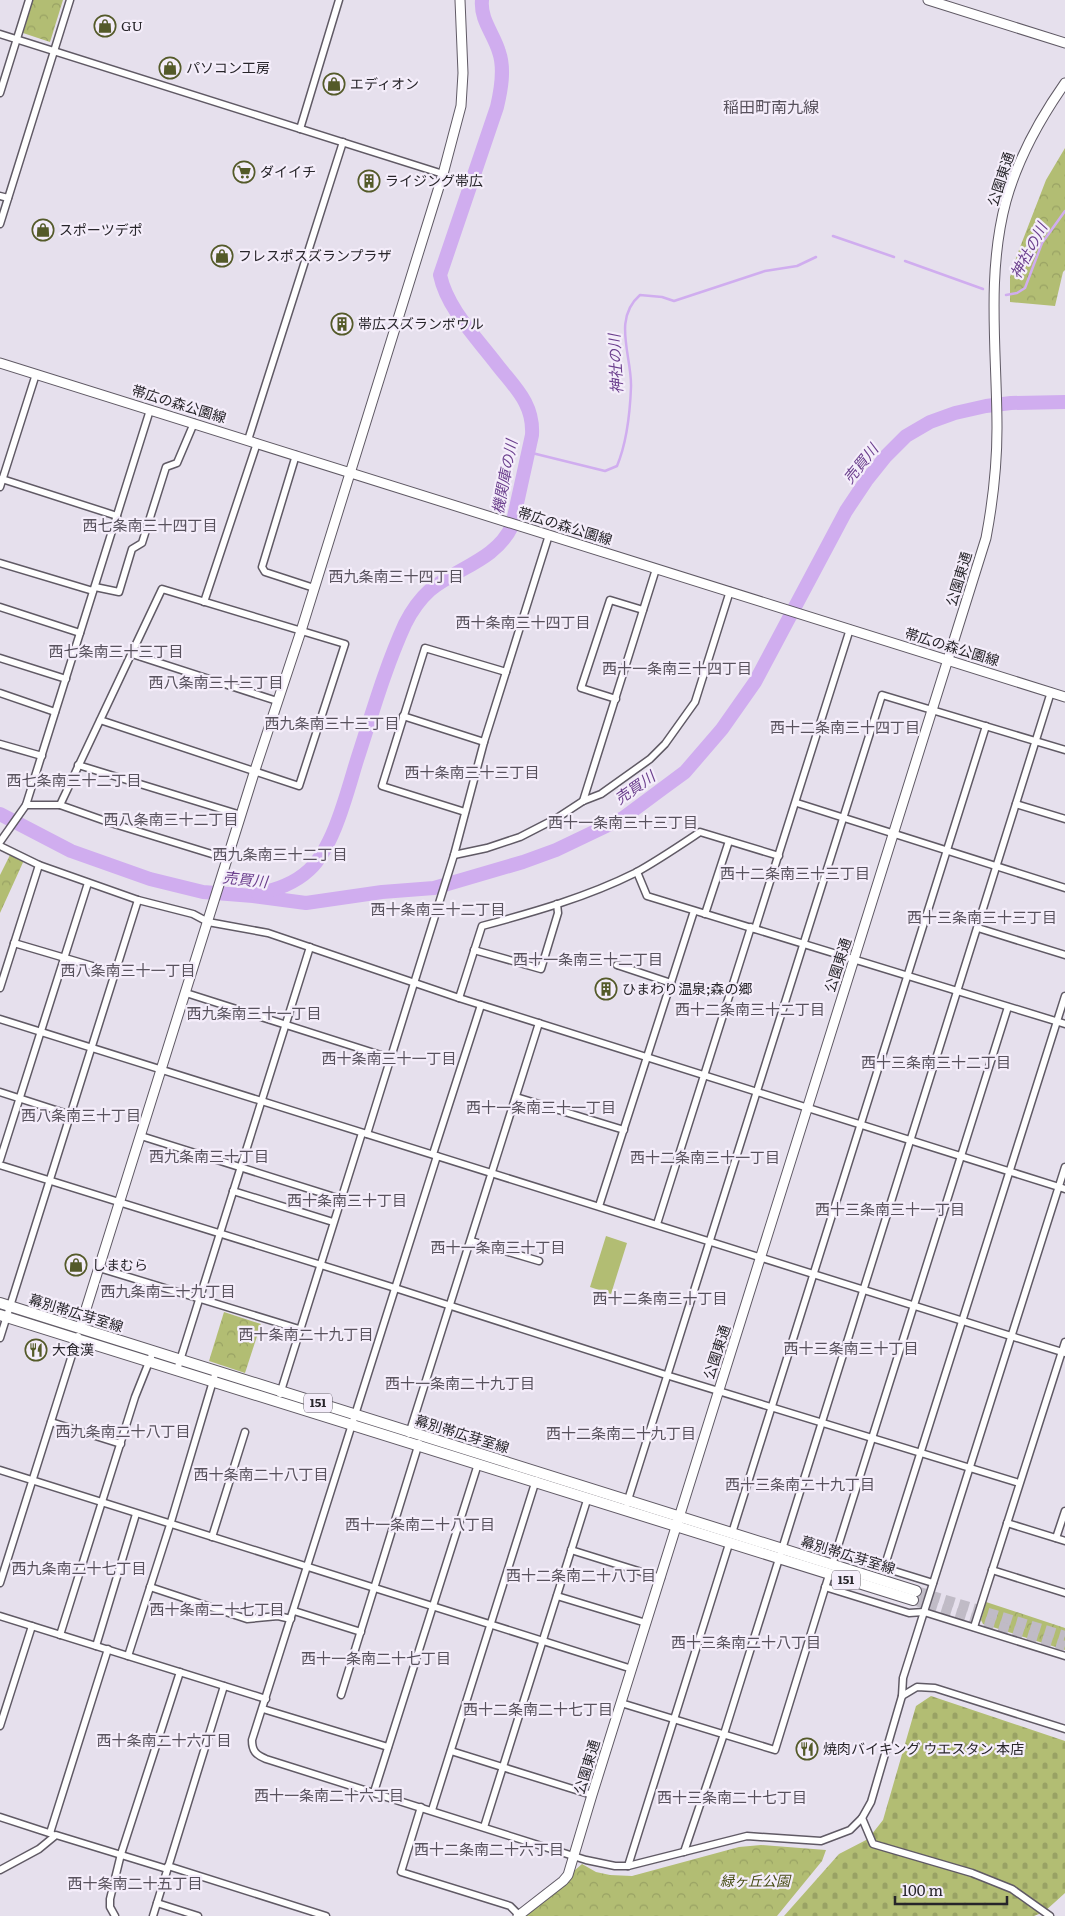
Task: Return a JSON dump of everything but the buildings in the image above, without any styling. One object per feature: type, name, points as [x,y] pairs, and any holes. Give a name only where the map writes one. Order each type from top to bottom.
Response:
[{"type":"main road","name":"幕別帯広芽室線","points":[[4,1310],[80,1328],[151,1357],[177,1370],[213,1382],[355,1415],[408,1437],[626,1505],[677,1527],[778,1560],[914,1596],[832,1565],[732,1533],[680,1517],[626,1505]]},
{"type":"main road","name":"幕別帯広芽室線","points":[[4,1310],[77,1339],[151,1357],[180,1360],[216,1371],[352,1425],[408,1437]]},
{"type":"main road","name":"幕別帯広芽室線","points":[[420,1441],[478,1464],[536,1477]]},
{"type":"street","points":[[0,93],[29,0]]},
{"type":"street","points":[[0,224],[70,0]]},
{"type":"street","points":[[300,129],[340,0]]},
{"type":"street","points":[[0,1583],[255,770],[301,631],[443,174],[461,106],[463,73],[460,0]]},
{"type":"street","points":[[928,0],[1065,43]]},
{"type":"street","points":[[0,34],[443,174]]},
{"type":"street","name":"公園東通","points":[[519,1915],[563,1881],[571,1868],[621,1702],[986,538],[997,465],[994,288],[999,235],[1006,202],[1028,141],[1065,83]]},
{"type":"street","points":[[204,602],[343,142]]},
{"type":"street","points":[[0,196],[8,198]]},
{"type":"street","name":"帯広の森公園線","points":[[0,362],[1065,697]]},
{"type":"street","points":[[0,487],[36,374]]},
{"type":"street","points":[[150,410],[42,756],[24,806],[0,843],[39,865],[138,900],[268,933],[481,1006],[1062,1188]]},
{"type":"street","points":[[0,563],[94,589],[119,592],[132,549],[142,543],[166,467],[177,463],[194,424]]},
{"type":"street","points":[[296,455],[262,567],[265,572],[314,588]]},
{"type":"street","points":[[2,477],[117,516]]},
{"type":"street","points":[[279,1397],[333,1222],[414,983],[453,858],[484,742],[549,535]]},
{"type":"street","points":[[583,801],[656,568]]},
{"type":"street","points":[[60,805],[78,765],[162,589],[345,644],[299,786],[100,720]]},
{"type":"street","points":[[453,858],[520,837],[557,818],[583,801],[601,794],[650,759],[665,744],[695,702],[730,591]]},
{"type":"street","points":[[616,699],[581,688],[610,600],[643,610]]},
{"type":"street","points":[[0,607],[80,633]]},
{"type":"street","points":[[656,1224],[703,1076],[797,803],[850,630]]},
{"type":"street","points":[[465,812],[382,786],[425,648],[506,672]]},
{"type":"street","points":[[132,654],[277,701]]},
{"type":"street","points":[[0,658],[66,679]]},
{"type":"street","points":[[684,1852],[724,1734],[1051,692]]},
{"type":"street","points":[[0,693],[55,712]]},
{"type":"street","points":[[626,1505],[882,694],[1065,750]]},
{"type":"street","points":[[403,716],[484,742]]},
{"type":"street","points":[[732,1533],[986,726]]},
{"type":"street","points":[[0,744],[42,756]]},
{"type":"street","points":[[78,765],[242,815]]},
{"type":"street","points":[[797,803],[1065,888]]},
{"type":"street","points":[[1016,804],[1065,819]]},
{"type":"street","points":[[24,806],[60,805],[111,823],[215,855],[228,857]]},
{"type":"street","points":[[459,998],[482,926],[557,904],[616,882],[637,872],[700,832],[779,856]]},
{"type":"street","points":[[705,914],[729,841]]},
{"type":"street","points":[[0,988],[39,865]]},
{"type":"street","points":[[637,872],[647,896],[1065,1024]]},
{"type":"street","points":[[0,1160],[88,883]]},
{"type":"street","points":[[0,1338],[4,1310],[50,1181],[138,900]]},
{"type":"street","points":[[474,950],[540,969],[558,912],[557,904]]},
{"type":"street","points":[[599,1206],[694,911]]},
{"type":"street","points":[[978,928],[1065,955]]},
{"type":"street","points":[[14,943],[116,973]]},
{"type":"street","points":[[177,1370],[310,947]]},
{"type":"street","points":[[618,965],[671,983]]},
{"type":"street","points":[[186,993],[390,1058]]},
{"type":"street","points":[[884,1568],[922,1453],[1065,996]]},
{"type":"street","points":[[481,1006],[308,1567],[252,1740],[252,1748],[260,1757],[574,1856],[614,1866],[628,1866],[747,1836],[821,1841],[850,1830],[862,1818],[871,1802],[902,1696],[903,1678],[1011,1337],[1062,1188],[1065,1167]]},
{"type":"street","points":[[832,1565],[1008,1007]]},
{"type":"street","points":[[0,1018],[1063,1353]]},
{"type":"street","points":[[408,1437],[472,1241],[539,1023]]},
{"type":"street","points":[[0,1092],[71,1115]]},
{"type":"street","points":[[516,1097],[624,1130]]},
{"type":"street","points":[[141,1136],[341,1199]]},
{"type":"street","points":[[0,1165],[1019,1484]]},
{"type":"street","points":[[232,1191],[333,1222]]},
{"type":"street","points":[[472,1241],[539,1261]]},
{"type":"street","points":[[99,1268],[299,1329]]},
{"type":"street","points":[[974,1627],[1065,1342]]},
{"type":"street","points":[[60,1635],[135,1397],[151,1357]]},
{"type":"street","points":[[128,1656],[216,1371]]},
{"type":"street","points":[[51,1422],[121,1444]]},
{"type":"street","points":[[212,1537],[245,1432]]},
{"type":"street","points":[[341,1695],[420,1441]]},
{"type":"street","points":[[374,1792],[478,1464]]},
{"type":"street","points":[[0,1470],[102,1504],[632,1669]]},
{"type":"street","points":[[432,1810],[536,1477]]},
{"type":"street","points":[[484,1827],[589,1493]]},
{"type":"street","points":[[1056,1538],[1065,1512]]},
{"type":"street","points":[[96,1646],[136,1514]]},
{"type":"street","points":[[1008,1522],[1065,1541]]},
{"type":"street","points":[[628,1866],[729,1544]]},
{"type":"street","points":[[571,1550],[661,1578]]},
{"type":"street","points":[[836,1553],[933,1583]]},
{"type":"street","points":[[992,1570],[1065,1594]]},
{"type":"street","points":[[621,1702],[775,1750],[829,1575]]},
{"type":"street","points":[[150,1587],[247,1619],[278,1616],[291,1619]]},
{"type":"street","points":[[825,1587],[909,1613],[924,1612],[1065,1656]]},
{"type":"street","points":[[557,1596],[646,1623]]},
{"type":"street","points":[[294,1611],[361,1632]]},
{"type":"street","points":[[0,1616],[266,1699]]},
{"type":"street","points":[[0,1726],[32,1626]]},
{"type":"street","points":[[0,1870],[40,1849],[53,1834],[108,1649]]},
{"type":"street","points":[[115,1916],[110,1907],[110,1899],[121,1854],[180,1672]]},
{"type":"street","points":[[153,1916],[224,1686]]},
{"type":"street","points":[[902,1696],[917,1687],[935,1688],[1065,1729]]},
{"type":"street","points":[[263,1709],[388,1747]]},
{"type":"street","points":[[451,1751],[592,1795]]},
{"type":"street","points":[[421,1807],[401,1872],[510,1906],[519,1915]]},
{"type":"street","points":[[0,1817],[326,1916]]},
{"type":"street","points":[[862,1818],[873,1844],[972,1873],[1012,1889],[1050,1916]]},
{"type":"street","points":[[157,1903],[198,1916]]},
{"type":"green space","points":[[33,0],[63,0],[50,42],[23,33]]},
{"type":"green space","points":[[1065,148],[1065,270],[1055,306],[1010,302],[1010,277],[1017,255],[1046,180]]},
{"type":"green space","points":[[12,851],[25,858],[0,913],[0,875]]},
{"type":"green space","points":[[606,1236],[627,1243],[611,1294],[590,1287]]},
{"type":"green space","points":[[224,1312],[261,1324],[245,1373],[209,1361]]},
{"type":"green space","points":[[986,1602],[1065,1628],[1065,1650],[983,1624],[981,1620]]},
{"type":"green space","points":[[931,1696],[1065,1741],[1065,1893],[1044,1912],[1034,1916],[784,1916],[839,1854],[868,1839],[883,1820],[916,1706]]},
{"type":"green space","name":"緑ヶ丘公園","points":[[761,1845],[826,1850],[822,1861],[777,1916],[522,1916],[582,1864],[596,1872],[632,1876],[739,1847]]},
{"type":"waterway","name":"機関庫の川","points":[[258,894],[279,888],[297,879],[309,870],[326,848],[339,818],[391,657],[413,610],[430,590],[496,547],[505,538],[512,526],[532,435],[530,413],[521,395],[455,310],[440,275],[497,107],[501,87],[501,59],[483,14],[482,0]]},
{"type":"waterway","name":"神社の川","points":[[1006,295],[1017,293],[1025,288],[1042,243],[1065,211]]},
{"type":"waterway","name":"神社の川","points":[[833,236],[894,257]]},
{"type":"waterway","name":"神社の川","points":[[528,452],[605,471],[617,466],[626,437],[631,397],[631,375],[625,326],[627,315],[640,295],[662,297],[674,301],[765,271],[797,266],[816,257]]},
{"type":"waterway","name":"神社の川","points":[[905,261],[983,289]]},
{"type":"waterway","name":"売買川","points":[[0,814],[71,851],[150,879],[203,892],[306,903],[382,892],[434,888],[523,862],[556,850],[623,818],[685,772],[722,729],[755,682],[846,511],[866,481],[886,456],[906,436],[930,422],[955,413],[986,406],[1011,403],[1065,402]]},
{"type":"tunnel","points":[[916,1591],[1065,1636]]},
{"type":"tunnel","points":[[913,1600],[1065,1646]]},
{"type":"place","name":"GU","points":[[105,26]]},
{"type":"place","name":"パソコン工房","points":[[170,68]]},
{"type":"place","name":"エディオン","points":[[334,84]]},
{"type":"place","name":"ダイイチ","points":[[244,172]]},
{"type":"place","name":"ライジング帯広","points":[[369,181]]},
{"type":"place","name":"スポーツデポ","points":[[43,230]]},
{"type":"place","name":"フレスポスズランプラザ","points":[[222,256]]},
{"type":"place","name":"帯広スズランボウル","points":[[342,324]]},
{"type":"place","name":"ひまわり温泉;森の郷","points":[[606,989]]},
{"type":"place","name":"しまむら","points":[[76,1265]]},
{"type":"place","name":"大食漢","points":[[36,1350]]},
{"type":"place","name":"焼肉バイキング ウエスタン 本店","points":[[807,1749]]},
{"type":"district","name":"稲田町南九線","points":[[771,107]]},
{"type":"district","name":"西七条南三十四丁目","points":[[150,526]]},
{"type":"district","name":"西九条南三十四丁目","points":[[396,577]]},
{"type":"district","name":"西十条南三十四丁目","points":[[523,623]]},
{"type":"district","name":"西七条南三十三丁目","points":[[116,652]]},
{"type":"district","name":"西十一条南三十四丁目","points":[[677,669]]},
{"type":"district","name":"西八条南三十三丁目","points":[[216,683]]},
{"type":"district","name":"西九条南三十三丁目","points":[[332,724]]},
{"type":"district","name":"西十二条南三十四丁目","points":[[845,728]]},
{"type":"district","name":"西十条南三十三丁目","points":[[472,773]]},
{"type":"district","name":"西七条南三十二丁目","points":[[74,781]]},
{"type":"district","name":"西八条南三十二丁目","points":[[171,820]]},
{"type":"district","name":"西十一条南三十三丁目","points":[[623,823]]},
{"type":"district","name":"西九条南三十二丁目","points":[[280,855]]},
{"type":"district","name":"西十二条南三十三丁目","points":[[795,874]]},
{"type":"district","name":"西十条南三十二丁目","points":[[438,910]]},
{"type":"district","name":"西十三条南三十三丁目","points":[[982,918]]},
{"type":"district","name":"西十一条南三十二丁目","points":[[588,960]]},
{"type":"district","name":"西八条南三十一丁目","points":[[128,971]]},
{"type":"district","name":"西十二条南三十二丁目","points":[[750,1010]]},
{"type":"district","name":"西九条南三十一丁目","points":[[254,1014]]},
{"type":"district","name":"西十条南三十一丁目","points":[[389,1059]]},
{"type":"district","name":"西十三条南三十二丁目","points":[[936,1063]]},
{"type":"district","name":"西十一条南三十一丁目","points":[[541,1108]]},
{"type":"district","name":"西八条南三十丁目","points":[[81,1116]]},
{"type":"district","name":"西九条南三十丁目","points":[[209,1157]]},
{"type":"district","name":"西十二条南三十一丁目","points":[[705,1158]]},
{"type":"district","name":"西十条南三十丁目","points":[[347,1201]]},
{"type":"district","name":"西十三条南三十一丁目","points":[[890,1210]]},
{"type":"district","name":"西十一条南三十丁目","points":[[498,1248]]},
{"type":"district","name":"西九条南二十九丁目","points":[[168,1292]]},
{"type":"district","name":"西十二条南三十丁目","points":[[660,1299]]},
{"type":"district","name":"西十条南二十九丁目","points":[[306,1335]]},
{"type":"district","name":"西十三条南三十丁目","points":[[851,1349]]},
{"type":"district","name":"西十一条南二十九丁目","points":[[460,1384]]},
{"type":"district","name":"西九条南二十八丁目","points":[[123,1432]]},
{"type":"district","name":"西十二条南二十九丁目","points":[[621,1434]]},
{"type":"district","name":"西十条南二十八丁目","points":[[261,1475]]},
{"type":"district","name":"西十三条南二十九丁目","points":[[800,1485]]},
{"type":"district","name":"西十一条南二十八丁目","points":[[420,1525]]},
{"type":"district","name":"西九条南二十七丁目","points":[[79,1569]]},
{"type":"district","name":"西十二条南二十八丁目","points":[[581,1576]]},
{"type":"district","name":"西十条南二十七丁目","points":[[217,1610]]},
{"type":"district","name":"西十三条南二十八丁目","points":[[746,1643]]},
{"type":"district","name":"西十一条南二十七丁目","points":[[376,1659]]},
{"type":"district","name":"西十二条南二十七丁目","points":[[538,1710]]},
{"type":"district","name":"西十条南二十六丁目","points":[[164,1741]]},
{"type":"district","name":"西十一条南二十六丁目","points":[[329,1796]]},
{"type":"district","name":"西十三条南二十七丁目","points":[[732,1798]]},
{"type":"district","name":"西十二条南二十六丁目","points":[[489,1850]]},
{"type":"district","name":"西十条南二十五丁目","points":[[135,1884]]}]
